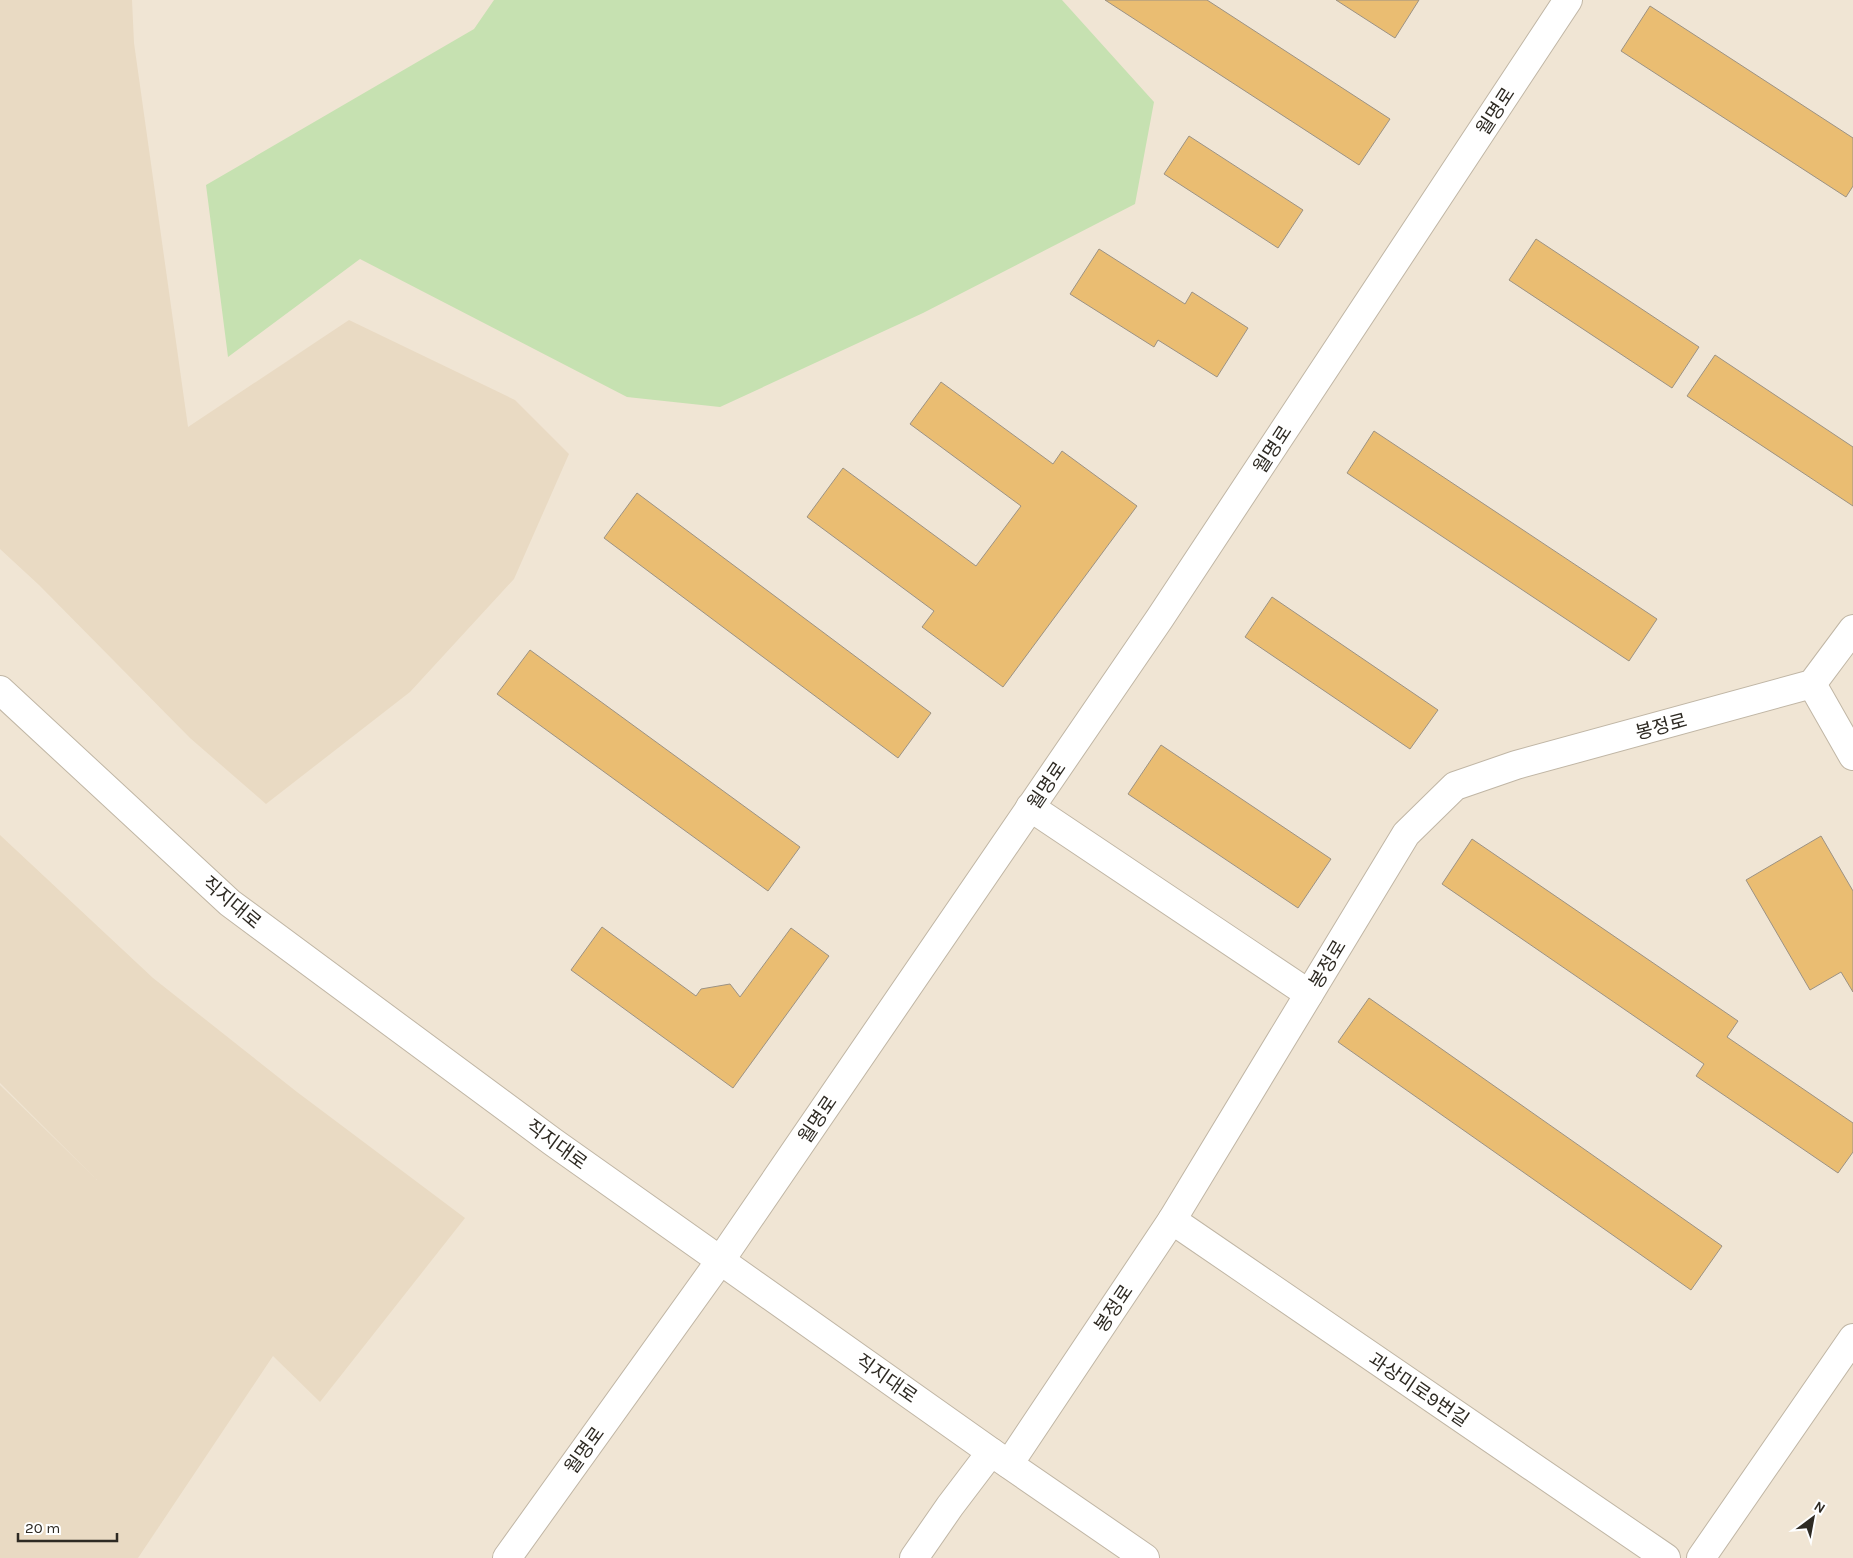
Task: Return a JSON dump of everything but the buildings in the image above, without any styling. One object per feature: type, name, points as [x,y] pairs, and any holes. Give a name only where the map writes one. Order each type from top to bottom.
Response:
[{"type":"street","name":"월명로","points":[[507,1558],[720,1261],[1160,618],[1568,0]]},
{"type":"street","points":[[1853,629],[1812,684],[1853,756]]},
{"type":"street","name":"봉정로","points":[[914,1558],[950,1506],[1000,1458],[1172,1220],[1406,834],[1455,786],[1516,765],[1812,684]]},
{"type":"street","name":"직지대로","points":[[0,690],[230,903],[553,1142],[1000,1458],[1145,1558]]},
{"type":"street","points":[[1030,807],[1309,994]]},
{"type":"street","name":"과상미로9번길","points":[[1172,1220],[1666,1558]]},
{"type":"street","points":[[1701,1558],[1853,1338]]},
{"type":"shaded area","points":[[0,0],[132,0],[134,43],[188,427],[349,320],[515,400],[569,454],[514,579],[410,692],[266,804],[190,738],[39,585],[0,549]]},
{"type":"shaded area","points":[[0,835],[153,978],[297,1092],[465,1218],[320,1402],[273,1356],[138,1558],[0,1558],[0,1085],[97,1180],[0,1083]]},
{"type":"green space","points":[[494,0],[1062,0],[1154,102],[1135,204],[923,313],[720,407],[627,397],[360,259],[228,357],[206,185],[474,29]]}]
